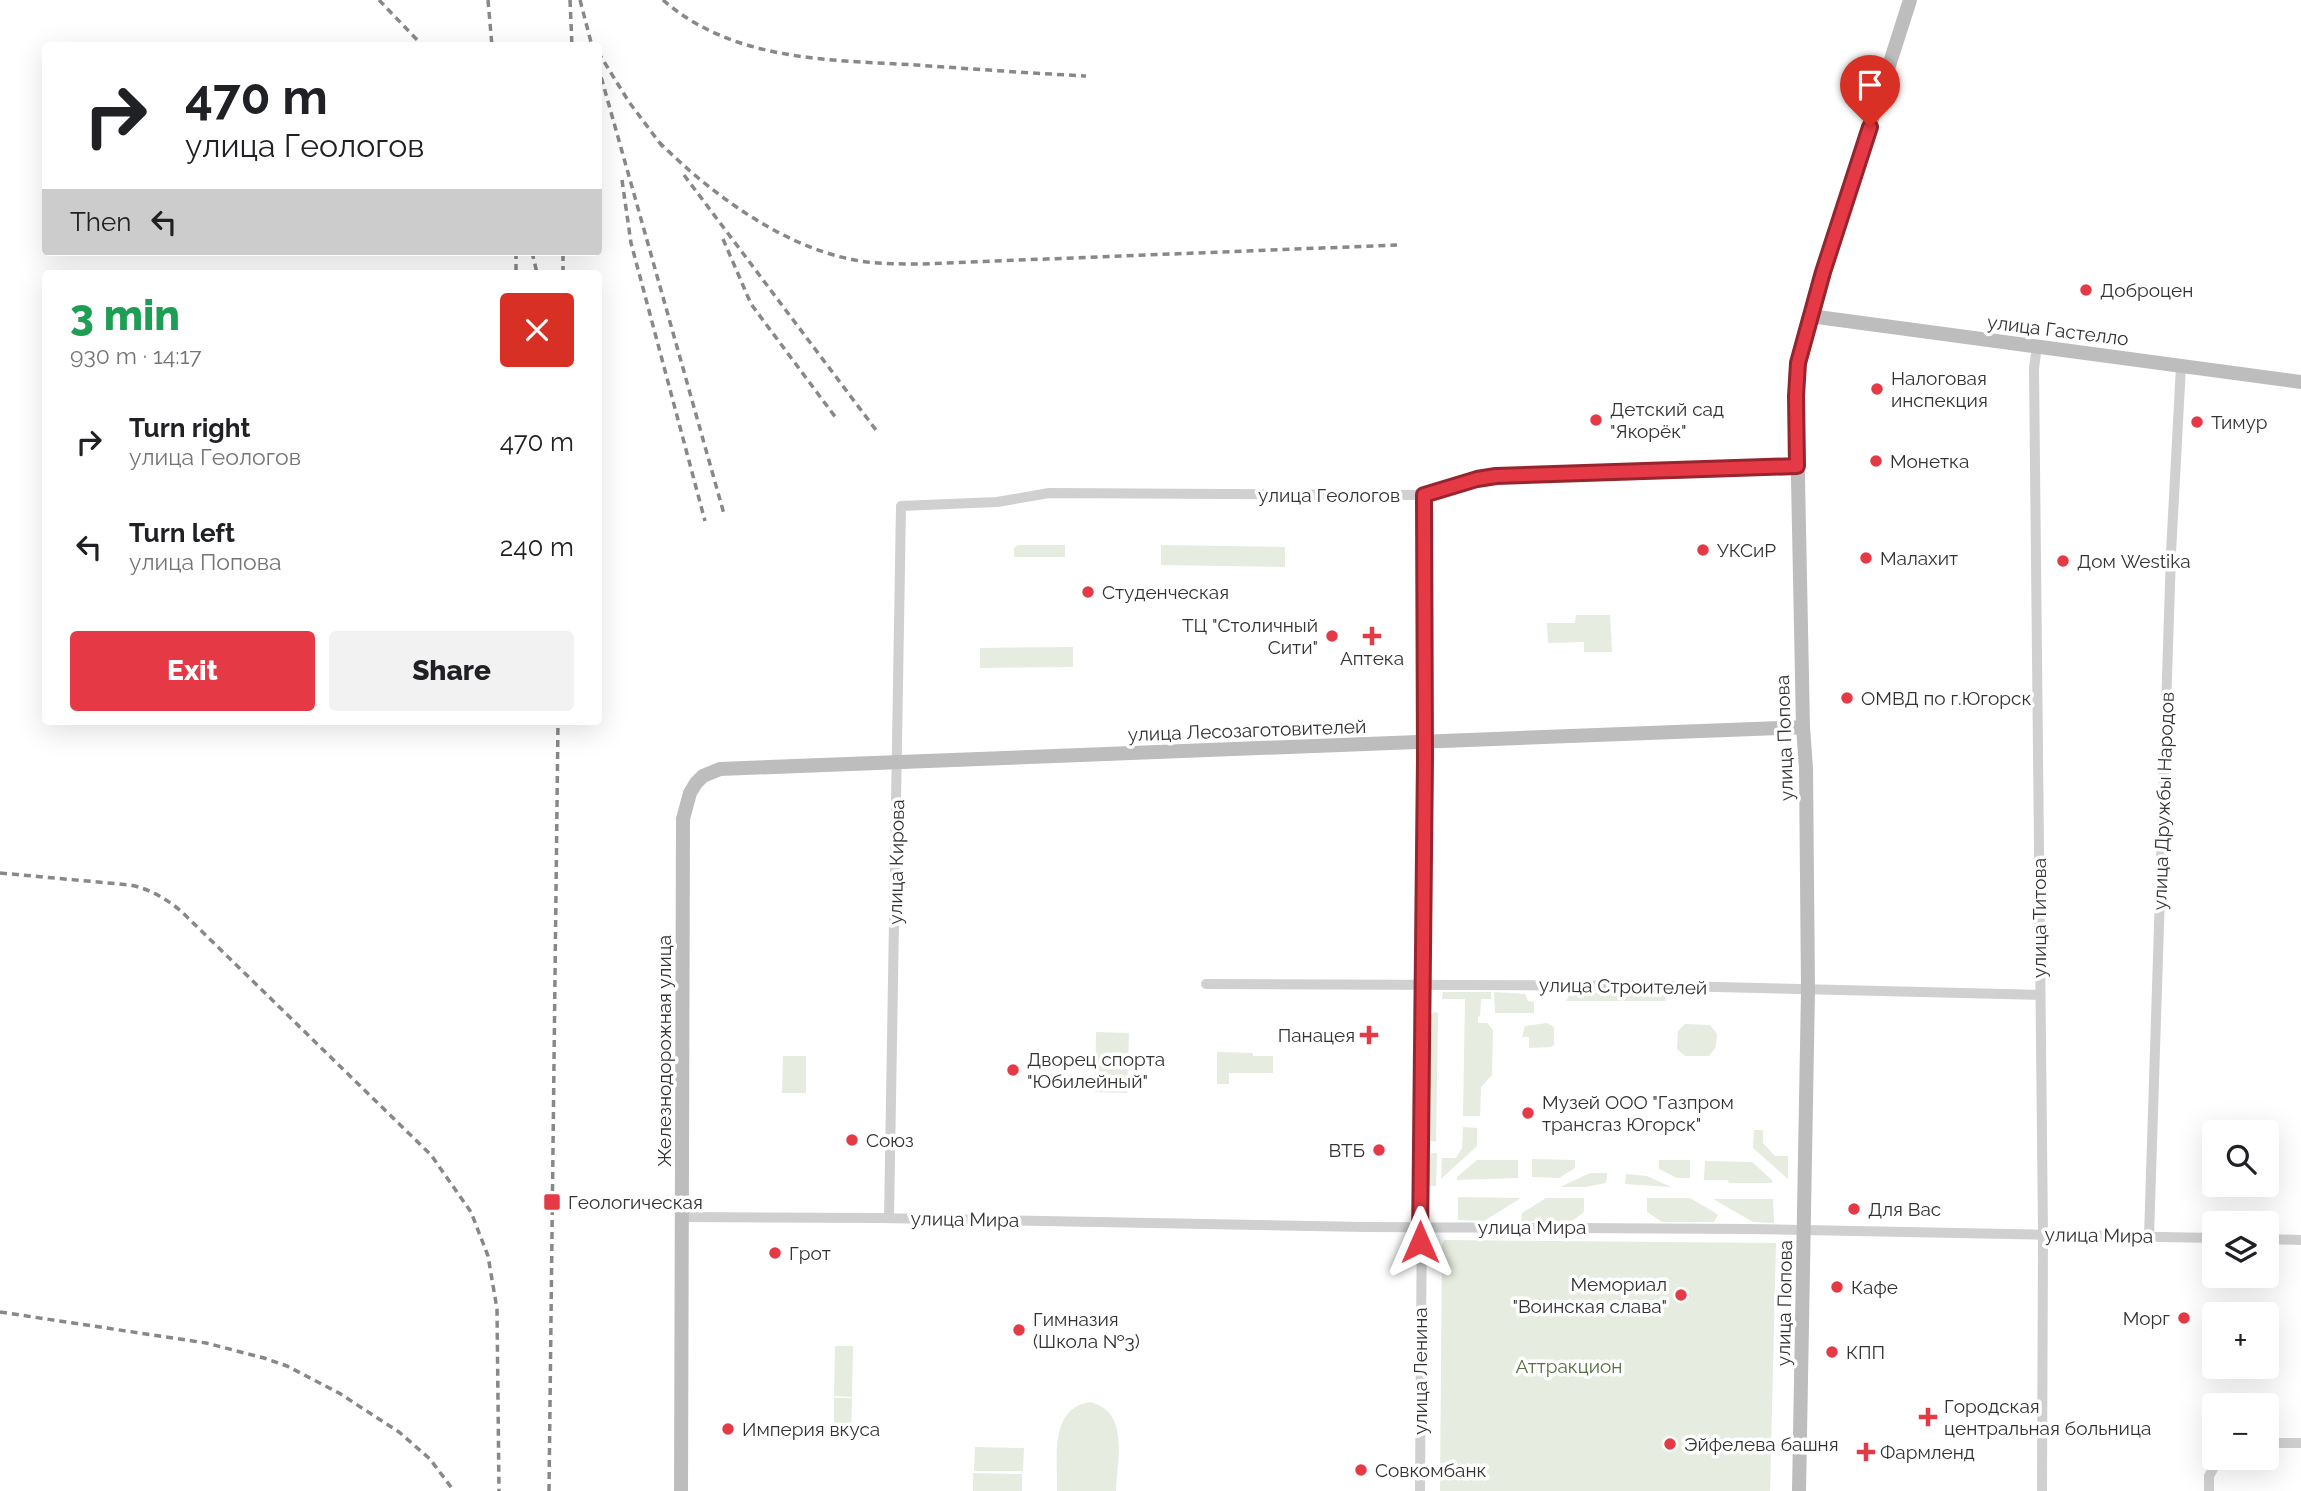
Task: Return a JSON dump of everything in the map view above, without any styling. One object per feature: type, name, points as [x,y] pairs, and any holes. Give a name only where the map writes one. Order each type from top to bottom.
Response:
[{"type":"main road","name":"улица Попова","points":[[1799,1491],[1808,990],[1806,768],[1802,727],[1796,379],[1810,316],[1910,0]]},
{"type":"main road","name":"улица Гастелло","points":[[1810,316],[2301,382]]},
{"type":"main road","name":"улица Лесозаготовителей","points":[[696,783],[703,776],[720,769],[1802,727]]},
{"type":"main road","name":"Железнодорожная улица","points":[[681,1491],[683,819],[690,793],[696,783]]},
{"type":"street","name":"улица Титова","points":[[2037,346],[2034,368],[2043,1234],[2042,1491]]},
{"type":"street","name":"улица Дружбы Народов","points":[[2149,1237],[2170,581],[2181,366]]},
{"type":"street","name":"улица Геологов","points":[[901,506],[997,502],[1049,493],[1424,495],[1496,476],[1797,466]]},
{"type":"street","name":"улица Ленина","points":[[1420,1491],[1424,495]]},
{"type":"street","name":"улица Кирова","points":[[889,1218],[901,506]]},
{"type":"street","name":"улица Строителей","points":[[1206,984],[1423,984],[2040,995]]},
{"type":"street","name":"улица Мира","points":[[682,1217],[1804,1230],[2202,1238]]},
{"type":"street","points":[[2279,1239],[2301,1240]]},
{"type":"street","points":[[2279,1443],[2301,1443]]},
{"type":"street","points":[[2209,1491],[2209,1476],[2212,1470]]},
{"type":"green space","points":[[1018,545],[1065,545],[1065,557],[1014,557],[1014,548]]},
{"type":"green space","points":[[1161,545],[1285,547],[1285,567],[1161,565]]},
{"type":"green space","points":[[1576,615],[1610,615],[1612,652],[1584,652],[1584,642],[1548,643],[1547,623],[1575,623]]},
{"type":"green space","points":[[1073,647],[1073,667],[980,668],[980,648]]},
{"type":"green space","points":[[1443,992],[1491,992],[1491,999],[1481,999],[1478,1017],[1478,1023],[1487,1023],[1493,1030],[1492,1075],[1481,1087],[1480,1116],[1463,1116],[1465,999],[1442,999]]},
{"type":"green space","points":[[1494,992],[1525,994],[1528,1001],[1534,1002],[1534,1013],[1495,1013]]},
{"type":"green space","points":[[1571,992],[1664,994],[1666,1001],[1566,1001]]},
{"type":"green space","points":[[1434,1012],[1438,1013],[1436,1142],[1428,1140],[1429,1017]]},
{"type":"green space","points":[[1547,1023],[1554,1027],[1554,1045],[1529,1048],[1529,1037],[1522,1037],[1525,1026]]},
{"type":"green space","points":[[1685,1024],[1710,1025],[1717,1034],[1716,1047],[1709,1056],[1685,1056],[1677,1049],[1678,1031]]},
{"type":"green space","points":[[1096,1032],[1129,1033],[1127,1093],[1095,1092]]},
{"type":"green space","points":[[1217,1052],[1273,1056],[1273,1073],[1229,1073],[1229,1084],[1217,1084]]},
{"type":"green space","points":[[783,1056],[806,1056],[806,1093],[782,1093]]},
{"type":"green space","points":[[1463,1127],[1477,1128],[1477,1146],[1441,1179],[1442,1158],[1456,1158],[1462,1148]]},
{"type":"green space","points":[[1754,1130],[1763,1130],[1763,1143],[1775,1156],[1788,1156],[1788,1179],[1753,1148]]},
{"type":"green space","points":[[1432,1153],[1437,1153],[1436,1186],[1427,1186],[1427,1158]]},
{"type":"green space","points":[[1532,1159],[1575,1160],[1575,1168],[1559,1178],[1532,1177]]},
{"type":"green space","points":[[1477,1160],[1518,1160],[1518,1178],[1457,1180],[1457,1177]]},
{"type":"green space","points":[[1659,1160],[1690,1160],[1690,1178],[1677,1178],[1659,1169]]},
{"type":"green space","points":[[1705,1161],[1752,1162],[1772,1183],[1704,1180]]},
{"type":"green space","points":[[1590,1173],[1607,1173],[1606,1183],[1585,1187],[1560,1187]]},
{"type":"green space","points":[[1626,1174],[1647,1176],[1671,1187],[1625,1184]]},
{"type":"green space","points":[[1458,1197],[1521,1198],[1484,1221],[1458,1220]]},
{"type":"green space","points":[[1546,1198],[1584,1198],[1584,1212],[1572,1221],[1521,1221],[1522,1213]]},
{"type":"green space","points":[[1647,1198],[1690,1198],[1718,1215],[1714,1222],[1662,1222],[1647,1212]]},
{"type":"green space","points":[[1713,1199],[1773,1199],[1774,1223],[1753,1222]]},
{"type":"green space","name":"Аттракцион","points":[[1444,1240],[1776,1243],[1770,1491],[1440,1491]]},
{"type":"green space","points":[[835,1346],[853,1346],[852,1397],[834,1396]]},
{"type":"green space","points":[[834,1398],[852,1398],[851,1434],[834,1434]]},
{"type":"green space","points":[[1090,1402],[1103,1407],[1116,1426],[1119,1451],[1116,1491],[1057,1491],[1057,1451],[1061,1425],[1067,1414]]},
{"type":"green space","points":[[975,1447],[1024,1448],[1023,1471],[974,1471]]},
{"type":"green space","points":[[973,1473],[1022,1474],[1022,1491],[973,1491]]},
{"type":"railway","points":[[379,0],[419,42]]},
{"type":"railway","points":[[488,0],[492,42]]},
{"type":"railway","points":[[570,0],[572,42]]},
{"type":"railway","points":[[580,0],[591,42]]},
{"type":"railway","points":[[663,0],[690,20],[720,35],[783,54],[849,61],[1086,76]]},
{"type":"railway","points":[[602,58],[629,102],[665,150]]},
{"type":"railway","points":[[602,80],[724,514]]},
{"type":"railway","points":[[659,142],[728,201],[781,234],[809,247],[867,262],[921,264],[1397,245]]},
{"type":"railway","points":[[684,175],[876,430]]},
{"type":"railway","points":[[622,180],[631,243],[705,521]]},
{"type":"railway","points":[[723,239],[751,304],[836,418]]},
{"type":"railway","points":[[516,256],[516,270]]},
{"type":"railway","points":[[533,256],[536,270]]},
{"type":"railway","points":[[563,256],[563,270]]},
{"type":"railway","points":[[549,1491],[558,725]]},
{"type":"railway","points":[[0,873],[130,885],[169,902],[431,1155],[471,1212],[488,1256],[497,1309],[499,1491]]},
{"type":"railway","points":[[0,1312],[206,1343],[287,1366],[339,1393],[399,1432],[430,1459],[454,1491]]},
{"type":"place","name":"Доброцен","points":[[2086,290]]},
{"type":"place","name":"Налоговая инспекция","points":[[1877,389]]},
{"type":"place","name":"Детский сад \"Якорёк\"","points":[[1596,420]]},
{"type":"place","name":"Тимур","points":[[2197,422]]},
{"type":"place","name":"Монетка","points":[[1876,461]]},
{"type":"place","name":"УКСиР","points":[[1703,550]]},
{"type":"place","name":"Малахит","points":[[1866,558]]},
{"type":"place","name":"Дом Westika","points":[[2063,561]]},
{"type":"place","name":"Студенческая","points":[[1088,592]]},
{"type":"place","name":"ТЦ \"Столичный Сити\"","points":[[1332,636]]},
{"type":"place","name":"Аптека","points":[[1372,636]]},
{"type":"place","name":"ОМВД по г.Югорск","points":[[1847,698]]},
{"type":"place","name":"Панацея","points":[[1369,1035]]},
{"type":"place","name":"Дворец спорта \"Юбилейный\"","points":[[1013,1070]]},
{"type":"place","name":"Музей ООО \"Газпром трансгаз Югорск\"","points":[[1528,1113]]},
{"type":"place","name":"Союз","points":[[852,1140]]},
{"type":"place","name":"ВТБ","points":[[1379,1150]]},
{"type":"place","name":"Геологическая","points":[[552,1202]]},
{"type":"place","name":"Для Вас","points":[[1854,1209]]},
{"type":"place","name":"Грот","points":[[775,1253]]},
{"type":"place","name":"Кафе","points":[[1837,1287]]},
{"type":"place","name":"Мемориал \"Воинская слава\"","points":[[1681,1295]]},
{"type":"place","name":"Морг","points":[[2184,1318]]},
{"type":"place","name":"Гимназия (Школа №3)","points":[[1019,1330]]},
{"type":"place","name":"КПП","points":[[1832,1352]]},
{"type":"place","name":"Городская центральная больница","points":[[1928,1417]]},
{"type":"place","name":"Империя вкуса","points":[[728,1429]]},
{"type":"place","name":"Эйфелева башня","points":[[1670,1444]]},
{"type":"place","name":"Фармленд","points":[[1866,1452]]},
{"type":"place","name":"Совкомбанк","points":[[1361,1470]]},
{"type":"route","points":[[1420,1242],[1425,757],[1424,495],[1496,476],[1797,466],[1798,363],[1823,272],[1870,127]]}]
